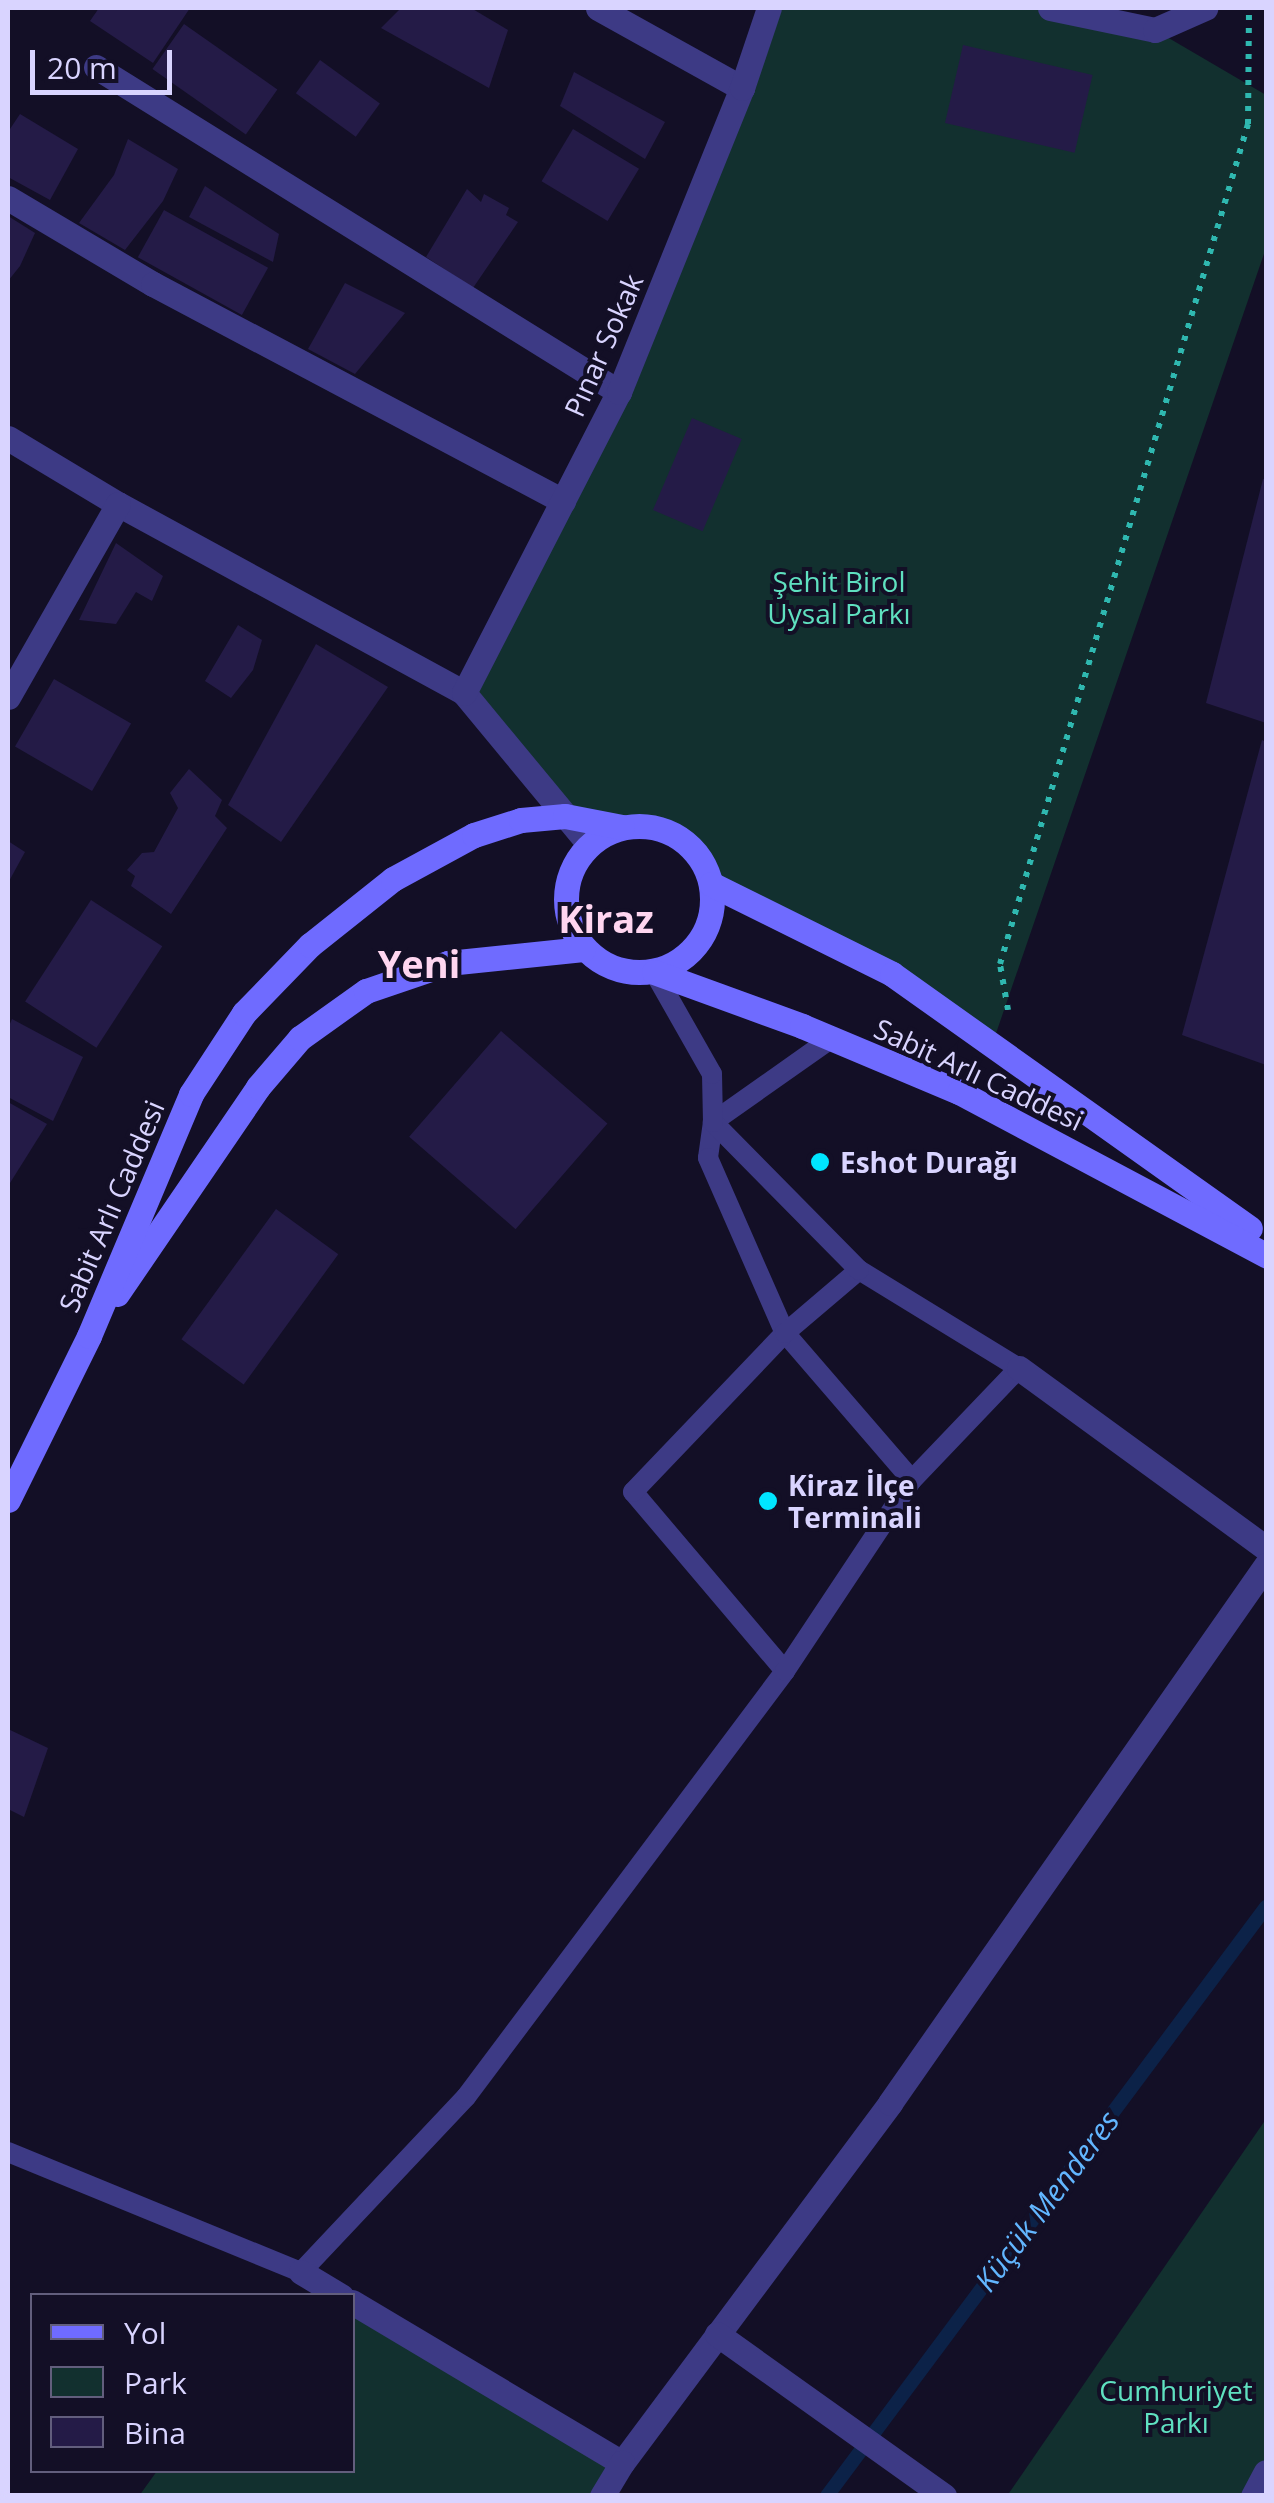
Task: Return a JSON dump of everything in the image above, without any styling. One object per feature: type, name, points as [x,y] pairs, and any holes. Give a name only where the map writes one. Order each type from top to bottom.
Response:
[{"type":"main road","name":"Sabit Arlı Caddesi","points":[[89,1336],[191,1094],[244,1013],[310,945],[393,878],[474,835],[521,820],[565,816],[622,827],[661,828],[693,850],[711,884],[892,974],[1266,1240]]},
{"type":"main road","points":[[583,949],[565,913],[568,876],[589,844],[622,827]]},
{"type":"main road","points":[[654,972],[688,954],[710,925],[711,884]]},
{"type":"main road","name":"Sabit Arlı Caddesi","points":[[89,1336],[258,1086],[300,1038],[366,991],[448,963],[583,949],[621,972],[654,972],[832,1038],[959,1092],[1266,1255]]},
{"type":"main road","points":[[11,1483],[89,1336]]},
{"type":"street","points":[[598,8],[742,88]]},
{"type":"street","name":"Pınar Sokak","points":[[464,693],[619,392],[742,88],[769,8]]},
{"type":"street","points":[[1050,8],[1155,30],[1206,8]]},
{"type":"street","points":[[96,67],[619,392]]},
{"type":"street","points":[[8,198],[153,284],[562,501]]},
{"type":"street","points":[[8,438],[118,504],[464,693],[589,844]]},
{"type":"street","points":[[8,697],[118,504]]},
{"type":"street","points":[[1019,1368],[1266,1548]]},
{"type":"street","points":[[602,2496],[622,2463],[890,2103],[1266,1564]]},
{"type":"street","points":[[302,2272],[336,2293]]},
{"type":"street","points":[[355,2304],[622,2463]]},
{"type":"street","points":[[718,2334],[944,2496]]},
{"type":"street","points":[[1252,2496],[1266,2472]]},
{"type":"lane","points":[[654,972],[712,1074],[713,1122],[708,1158],[785,1332],[912,1480]]},
{"type":"lane","points":[[713,1122],[832,1038]]},
{"type":"lane","points":[[8,2152],[302,2272],[466,2097],[785,1670],[912,1480],[1019,1368],[859,1270],[713,1122]]},
{"type":"lane","points":[[785,1670],[633,1492],[785,1332],[859,1270]]},
{"type":"path","points":[[1010,1020],[1000,964],[1248,124],[1249,8]]},
{"type":"green space","name":"Şehit Birol Uysal Parkı","points":[[769,8],[1051,8],[1155,30],[1266,95],[1266,248],[992,1045],[711,884],[693,850],[661,828],[622,827],[565,816],[464,693],[619,392]]},
{"type":"green space","name":"Cumhuriyet Parkı","points":[[1266,2119],[1266,2472],[1253,2495],[1007,2496]]},
{"type":"green space","points":[[355,2303],[622,2463],[602,2495],[139,2496],[156,2473],[355,2473]]},
{"type":"building","points":[[99,8],[190,8],[153,63],[90,21]]},
{"type":"building","points":[[401,8],[471,8],[508,30],[489,88],[381,28]]},
{"type":"building","points":[[184,24],[277,89],[246,134],[152,69]]},
{"type":"building","points":[[963,45],[1093,75],[1075,153],[945,123]]},
{"type":"building","points":[[320,60],[380,103],[356,137],[296,93]]},
{"type":"building","points":[[574,72],[665,122],[645,159],[560,106]]},
{"type":"building","points":[[20,114],[78,149],[50,200],[8,177],[8,132]]},
{"type":"building","points":[[573,129],[639,169],[608,221],[542,181]]},
{"type":"building","points":[[128,139],[178,169],[163,201],[125,250],[79,223],[114,175]]},
{"type":"building","points":[[205,186],[279,234],[273,262],[189,217]]},
{"type":"building","points":[[467,189],[481,202],[484,194],[509,208],[506,215],[518,222],[473,288],[426,257]]},
{"type":"building","points":[[164,210],[268,268],[242,315],[138,257]]},
{"type":"building","points":[[8,216],[35,233],[20,266],[8,281]]},
{"type":"building","points":[[345,283],[405,313],[355,374],[308,349]]},
{"type":"building","points":[[692,418],[742,439],[703,531],[653,510]]},
{"type":"building","points":[[1263,479],[1266,480],[1266,723],[1206,703]]},
{"type":"building","points":[[116,543],[163,576],[152,601],[136,592],[116,624],[79,620]]},
{"type":"building","points":[[238,625],[262,640],[253,670],[231,698],[205,681]]},
{"type":"building","points":[[316,644],[388,687],[281,842],[228,805]]},
{"type":"building","points":[[54,679],[131,724],[92,791],[15,747]]},
{"type":"building","points":[[1262,740],[1266,742],[1266,1065],[1182,1035]]},
{"type":"building","points":[[189,769],[222,800],[215,816],[227,828],[171,914],[131,886],[135,876],[127,870],[142,853],[154,852],[178,808],[170,793]]},
{"type":"building","points":[[8,841],[25,852],[8,883]]},
{"type":"building","points":[[91,900],[162,946],[96,1048],[25,1001]]},
{"type":"building","points":[[12,1019],[83,1057],[53,1121],[8,1097],[8,1028]]},
{"type":"building","points":[[501,1031],[607,1124],[516,1229],[409,1137]]},
{"type":"building","points":[[8,1102],[47,1124],[10,1183],[8,1181]]},
{"type":"building","points":[[276,1209],[338,1254],[244,1385],[181,1339]]},
{"type":"building","points":[[8,1729],[48,1748],[24,1817],[8,1809]]},
{"type":"waterway","name":"Küçük Menderes","points":[[827,2496],[1266,1907]]},
{"type":"place","name":"Eshot Durağı","points":[[820,1162]]},
{"type":"place","name":"Kiraz İlçe Terminali","points":[[768,1501]]},
{"type":"district","name":"Kiraz","points":[[606,919]]},
{"type":"district","name":"Yeni","points":[[419,964]]}]
